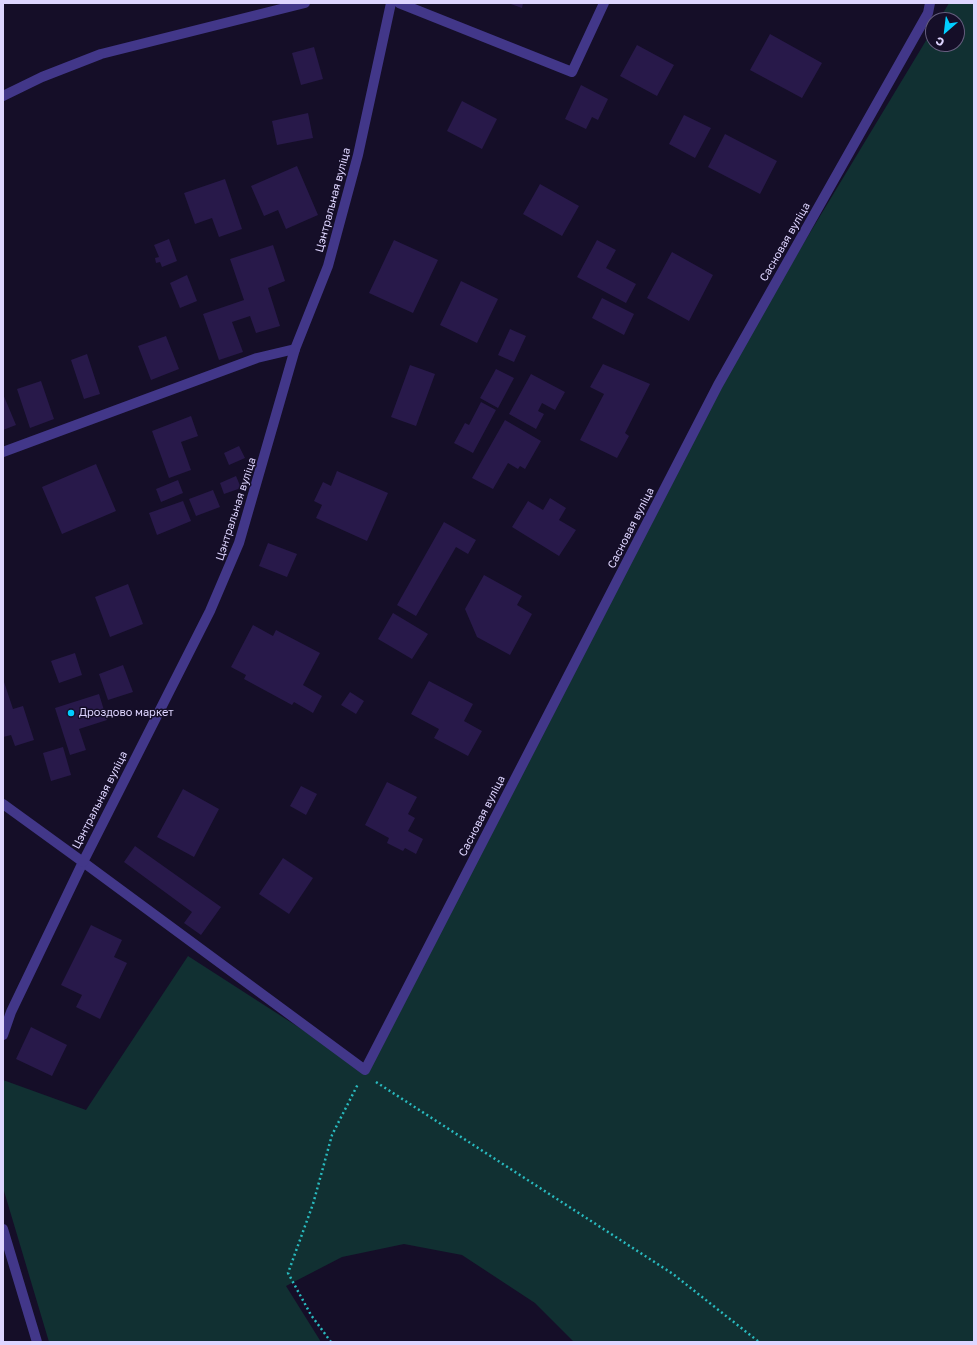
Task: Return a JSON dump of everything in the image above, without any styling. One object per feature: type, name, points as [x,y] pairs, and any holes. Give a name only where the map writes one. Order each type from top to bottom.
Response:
[{"type":"street","points":[[3,96],[42,77],[101,54],[305,3]]},
{"type":"street","name":"Цэнтральная вуліца","points":[[3,1035],[11,1012],[82,862],[224,582],[239,543],[295,349],[330,259],[358,155],[391,3]]},
{"type":"street","points":[[399,3],[572,72],[604,3]]},
{"type":"street","name":"Сасновая вуліца","points":[[365,1070],[718,385],[928,13],[930,3]]},
{"type":"street","points":[[3,452],[257,358],[295,349]]},
{"type":"street","points":[[3,804],[365,1070]]},
{"type":"street","points":[[3,1229],[37,1342]]},
{"type":"path","points":[[331,1342],[311,1315],[288,1273],[313,1204],[332,1136],[365,1070]]},
{"type":"path","points":[[365,1070],[369,1077],[673,1274],[760,1342]]},
{"type":"green space","points":[[949,3],[974,3],[974,1342],[574,1342],[535,1303],[462,1255],[404,1244],[342,1257],[286,1286],[321,1342],[49,1342],[4,1191],[3,1080],[86,1110],[188,956],[365,1070],[718,385],[925,42],[925,52],[965,52],[965,12],[944,12]]},
{"type":"building","points":[[508,3],[523,3],[522,8]]},
{"type":"building","points":[[770,34],[822,63],[802,98],[750,70]]},
{"type":"building","points":[[637,45],[674,65],[657,96],[620,76]]},
{"type":"building","points":[[314,47],[323,79],[301,85],[292,53]]},
{"type":"building","points":[[581,85],[608,99],[598,120],[592,117],[586,129],[565,119]]},
{"type":"building","points":[[462,101],[497,119],[482,149],[447,131]]},
{"type":"building","points":[[308,113],[313,138],[277,145],[272,121]]},
{"type":"building","points":[[684,115],[711,128],[695,158],[669,144]]},
{"type":"building","points":[[725,134],[777,161],[760,194],[708,167]]},
{"type":"building","points":[[297,166],[318,215],[286,229],[278,210],[264,216],[251,186]]},
{"type":"building","points":[[225,179],[242,229],[219,237],[212,218],[195,224],[184,193]]},
{"type":"building","points":[[540,184],[579,206],[562,236],[523,214]]},
{"type":"building","points":[[169,239],[177,261],[162,267],[160,262],[156,263],[155,258],[159,257],[154,245]]},
{"type":"building","points":[[394,240],[438,260],[413,313],[369,293]]},
{"type":"building","points":[[597,240],[616,250],[606,268],[636,284],[626,303],[577,277]]},
{"type":"building","points":[[273,245],[285,281],[268,288],[280,326],[256,333],[250,316],[232,322],[243,352],[219,360],[203,314],[244,300],[230,259]]},
{"type":"building","points":[[672,252],[713,275],[689,321],[647,298]]},
{"type":"building","points":[[187,275],[197,301],[180,308],[170,283]]},
{"type":"building","points":[[461,281],[498,299],[477,343],[440,325]]},
{"type":"building","points":[[602,298],[634,314],[624,335],[592,318]]},
{"type":"building","points":[[510,329],[526,336],[514,362],[498,355]]},
{"type":"building","points":[[166,336],[179,369],[151,380],[138,346]]},
{"type":"building","points":[[87,354],[100,394],[84,399],[71,360]]},
{"type":"building","points":[[603,364],[650,384],[625,433],[629,436],[617,458],[580,440],[604,394],[590,387]]},
{"type":"building","points":[[410,365],[435,374],[416,426],[391,417]]},
{"type":"building","points":[[496,369],[514,378],[498,408],[480,398]]},
{"type":"building","points":[[531,374],[565,392],[555,410],[542,403],[538,411],[544,414],[536,429],[509,414]]},
{"type":"building","points":[[41,381],[54,419],[30,428],[17,389]]},
{"type":"building","points":[[3,394],[16,425],[3,430]]},
{"type":"building","points":[[481,402],[496,410],[473,453],[454,443],[465,423],[469,425]]},
{"type":"building","points":[[191,416],[198,436],[181,442],[191,470],[169,478],[152,431]]},
{"type":"building","points":[[505,420],[541,441],[525,469],[520,466],[518,469],[508,463],[493,489],[472,478]]},
{"type":"building","points":[[239,446],[245,458],[229,465],[224,453]]},
{"type":"building","points":[[96,464],[116,511],[62,534],[42,487]]},
{"type":"building","points":[[337,471],[388,493],[367,541],[316,518],[322,505],[314,501],[323,482],[331,486]]},
{"type":"building","points":[[236,476],[241,488],[224,494],[220,483]]},
{"type":"building","points":[[178,480],[183,493],[161,502],[156,489]]},
{"type":"building","points":[[213,490],[220,507],[196,516],[189,499]]},
{"type":"building","points":[[550,498],[566,508],[559,520],[576,530],[559,556],[512,527],[528,501],[543,510]]},
{"type":"building","points":[[183,501],[191,521],[157,535],[149,513]]},
{"type":"building","points":[[444,522],[476,540],[468,554],[456,547],[416,616],[397,605]]},
{"type":"building","points":[[268,543],[297,554],[287,577],[259,566]]},
{"type":"building","points":[[484,575],[522,596],[517,605],[532,614],[510,655],[477,637],[465,609]]},
{"type":"building","points":[[128,584],[143,624],[110,637],[95,597]]},
{"type":"building","points":[[393,613],[428,634],[412,659],[378,639]]},
{"type":"building","points":[[253,625],[273,636],[276,630],[320,653],[303,685],[322,696],[313,713],[294,702],[292,705],[244,679],[246,675],[231,667]]},
{"type":"building","points":[[75,653],[82,675],[59,683],[51,661]]},
{"type":"building","points":[[123,665],[133,692],[108,700],[99,674]]},
{"type":"building","points":[[3,679],[13,709],[23,706],[34,740],[15,746],[11,735],[3,737]]},
{"type":"building","points":[[429,681],[473,704],[464,721],[482,731],[468,756],[434,738],[439,729],[411,714]]},
{"type":"building","points":[[350,692],[364,701],[356,714],[341,705]]},
{"type":"building","points":[[99,694],[107,720],[79,729],[86,750],[70,755],[55,708]]},
{"type":"building","points":[[63,747],[71,775],[51,781],[43,753]]},
{"type":"building","points":[[387,782],[417,797],[408,814],[415,818],[408,831],[423,839],[416,854],[405,848],[403,851],[387,843],[389,838],[365,825]]},
{"type":"building","points":[[301,786],[317,794],[306,815],[290,806]]},
{"type":"building","points":[[183,789],[219,809],[194,857],[157,837]]},
{"type":"building","points":[[135,846],[221,907],[201,935],[184,923],[192,912],[124,862]]},
{"type":"building","points":[[283,858],[313,878],[289,914],[259,894]]},
{"type":"building","points":[[91,925],[122,940],[114,957],[127,963],[100,1019],[76,1007],[82,995],[61,985]]},
{"type":"building","points":[[31,1027],[67,1045],[52,1076],[16,1059]]},
{"type":"place","name":"Дроздово маркет","points":[[71,713]]}]
